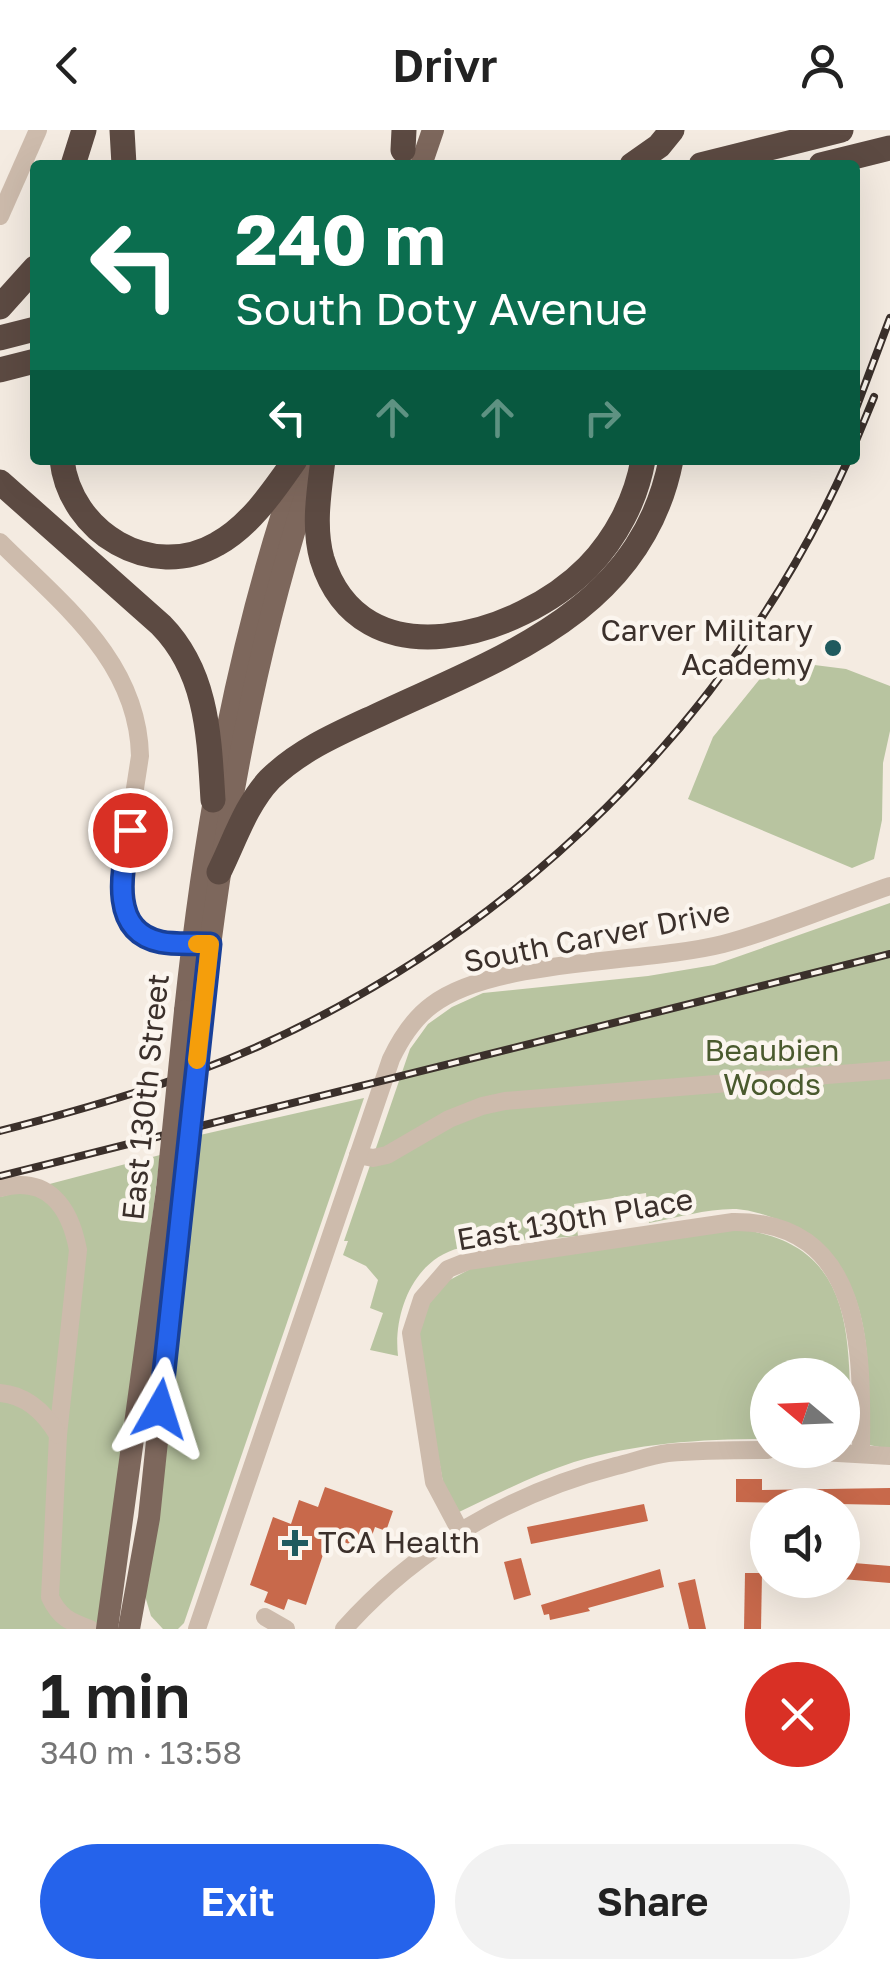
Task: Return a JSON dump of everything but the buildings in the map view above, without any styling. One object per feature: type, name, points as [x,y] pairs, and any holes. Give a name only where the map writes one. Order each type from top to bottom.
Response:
[{"type":"highway","points":[[75,160],[84,130]]},
{"type":"highway","points":[[122,130],[124,160]]},
{"type":"highway","points":[[639,160],[660,146],[672,130]]},
{"type":"highway","points":[[721,160],[841,130]]},
{"type":"highway","points":[[842,160],[886,149]]},
{"type":"highway","points":[[860,164],[886,149]]},
{"type":"highway","points":[[0,307],[30,274]]},
{"type":"highway","points":[[0,338],[30,330]]},
{"type":"highway","points":[[0,370],[30,362]]},
{"type":"highway","points":[[63,465],[71,495],[97,530],[122,546],[164,557],[194,554],[221,542],[254,514],[294,465]]},
{"type":"highway","points":[[320,465],[319,546],[341,595],[366,618],[398,633],[430,638],[469,634],[512,620],[574,581],[623,519],[641,465]]},
{"type":"highway","points":[[219,872],[255,798],[303,752],[543,634],[596,596],[625,565],[649,526],[670,465]]},
{"type":"highway","points":[[0,482],[160,625],[180,648],[202,695],[210,741],[213,800]]},
{"type":"main road","points":[[407,148],[432,130]]},
{"type":"main road","name":"East 130th Street","points":[[129,1629],[148,1518],[213,800],[247,638],[297,465]]},
{"type":"main road","name":"East 130th Street","points":[[201,944],[264,643],[293,532],[318,465]]},
{"type":"main road","name":"East 130th Street","points":[[107,1629],[175,1191]]},
{"type":"street","points":[[0,216],[38,130]]},
{"type":"street","points":[[0,542],[88,630],[119,672],[128,693],[139,737],[139,778],[121,879],[122,904],[136,926],[152,938],[201,944]]},
{"type":"street","name":"South Carver Drive","points":[[358,1155],[391,1059],[414,1022],[430,1006],[473,984],[503,976],[723,944],[890,886]]},
{"type":"street","points":[[197,1629],[358,1155],[386,1155],[450,1118],[505,1101],[890,1070]]},
{"type":"street","points":[[0,1188],[18,1183],[43,1190],[64,1207],[78,1250],[58,1435],[50,1597],[57,1612],[69,1622],[90,1629]]},
{"type":"street","name":"East 130th Place","points":[[460,1531],[434,1482],[411,1333],[422,1299],[448,1269],[468,1261],[733,1222],[772,1225],[807,1243],[837,1275],[854,1314],[861,1452]]},
{"type":"street","points":[[0,1393],[23,1399],[40,1411],[58,1435]]},
{"type":"street","points":[[344,1629],[401,1574],[460,1531],[514,1502],[606,1469],[665,1454],[750,1451]]},
{"type":"street","points":[[861,1452],[890,1456]]},
{"type":"street","points":[[264,1617],[286,1629]]},
{"type":"green space","points":[[775,660],[846,669],[890,686],[882,820],[874,859],[852,868],[688,799],[713,737]]},
{"type":"green space","name":"Beaubien Woods","points":[[890,903],[890,1449],[869,1445],[867,1351],[853,1293],[840,1267],[820,1244],[792,1226],[748,1211],[712,1210],[649,1223],[646,1193],[574,1204],[578,1236],[474,1245],[444,1254],[430,1264],[409,1290],[403,1306],[398,1356],[370,1350],[383,1313],[370,1308],[378,1280],[366,1266],[343,1255],[348,1241],[344,1241],[410,1049],[428,1024],[452,1007],[483,993],[714,965]]},
{"type":"green space","points":[[364,1098],[184,1623],[178,1629],[163,1629],[151,1616],[145,1596],[200,1135]]},
{"type":"green space","points":[[160,1155],[102,1629],[0,1629],[0,1197]]},
{"type":"green space","points":[[737,1229],[777,1238],[806,1254],[826,1276],[839,1303],[848,1358],[750,1358],[750,1439],[621,1450],[544,1473],[459,1512],[444,1488],[417,1338],[424,1310],[444,1283],[474,1267]]},
{"type":"railway","points":[[860,398],[890,318]]},
{"type":"railway","points":[[860,431],[874,397]]},
{"type":"railway","points":[[0,1131],[131,1094],[259,1046],[354,998],[444,942],[528,878],[607,807],[679,729],[743,645],[800,555],[845,465]]},
{"type":"railway","points":[[0,1176],[890,954]]},
{"type":"slow traffic","points":[[197,944],[210,944],[197,1060]]},
{"type":"place","name":"Carver Military Academy","points":[[833,648]]},
{"type":"place","name":"TCA Health","points":[[295,1543]]},
{"type":"route","points":[[130,830],[120,892],[128,916],[142,933],[161,942],[210,944],[160,1409]]}]
